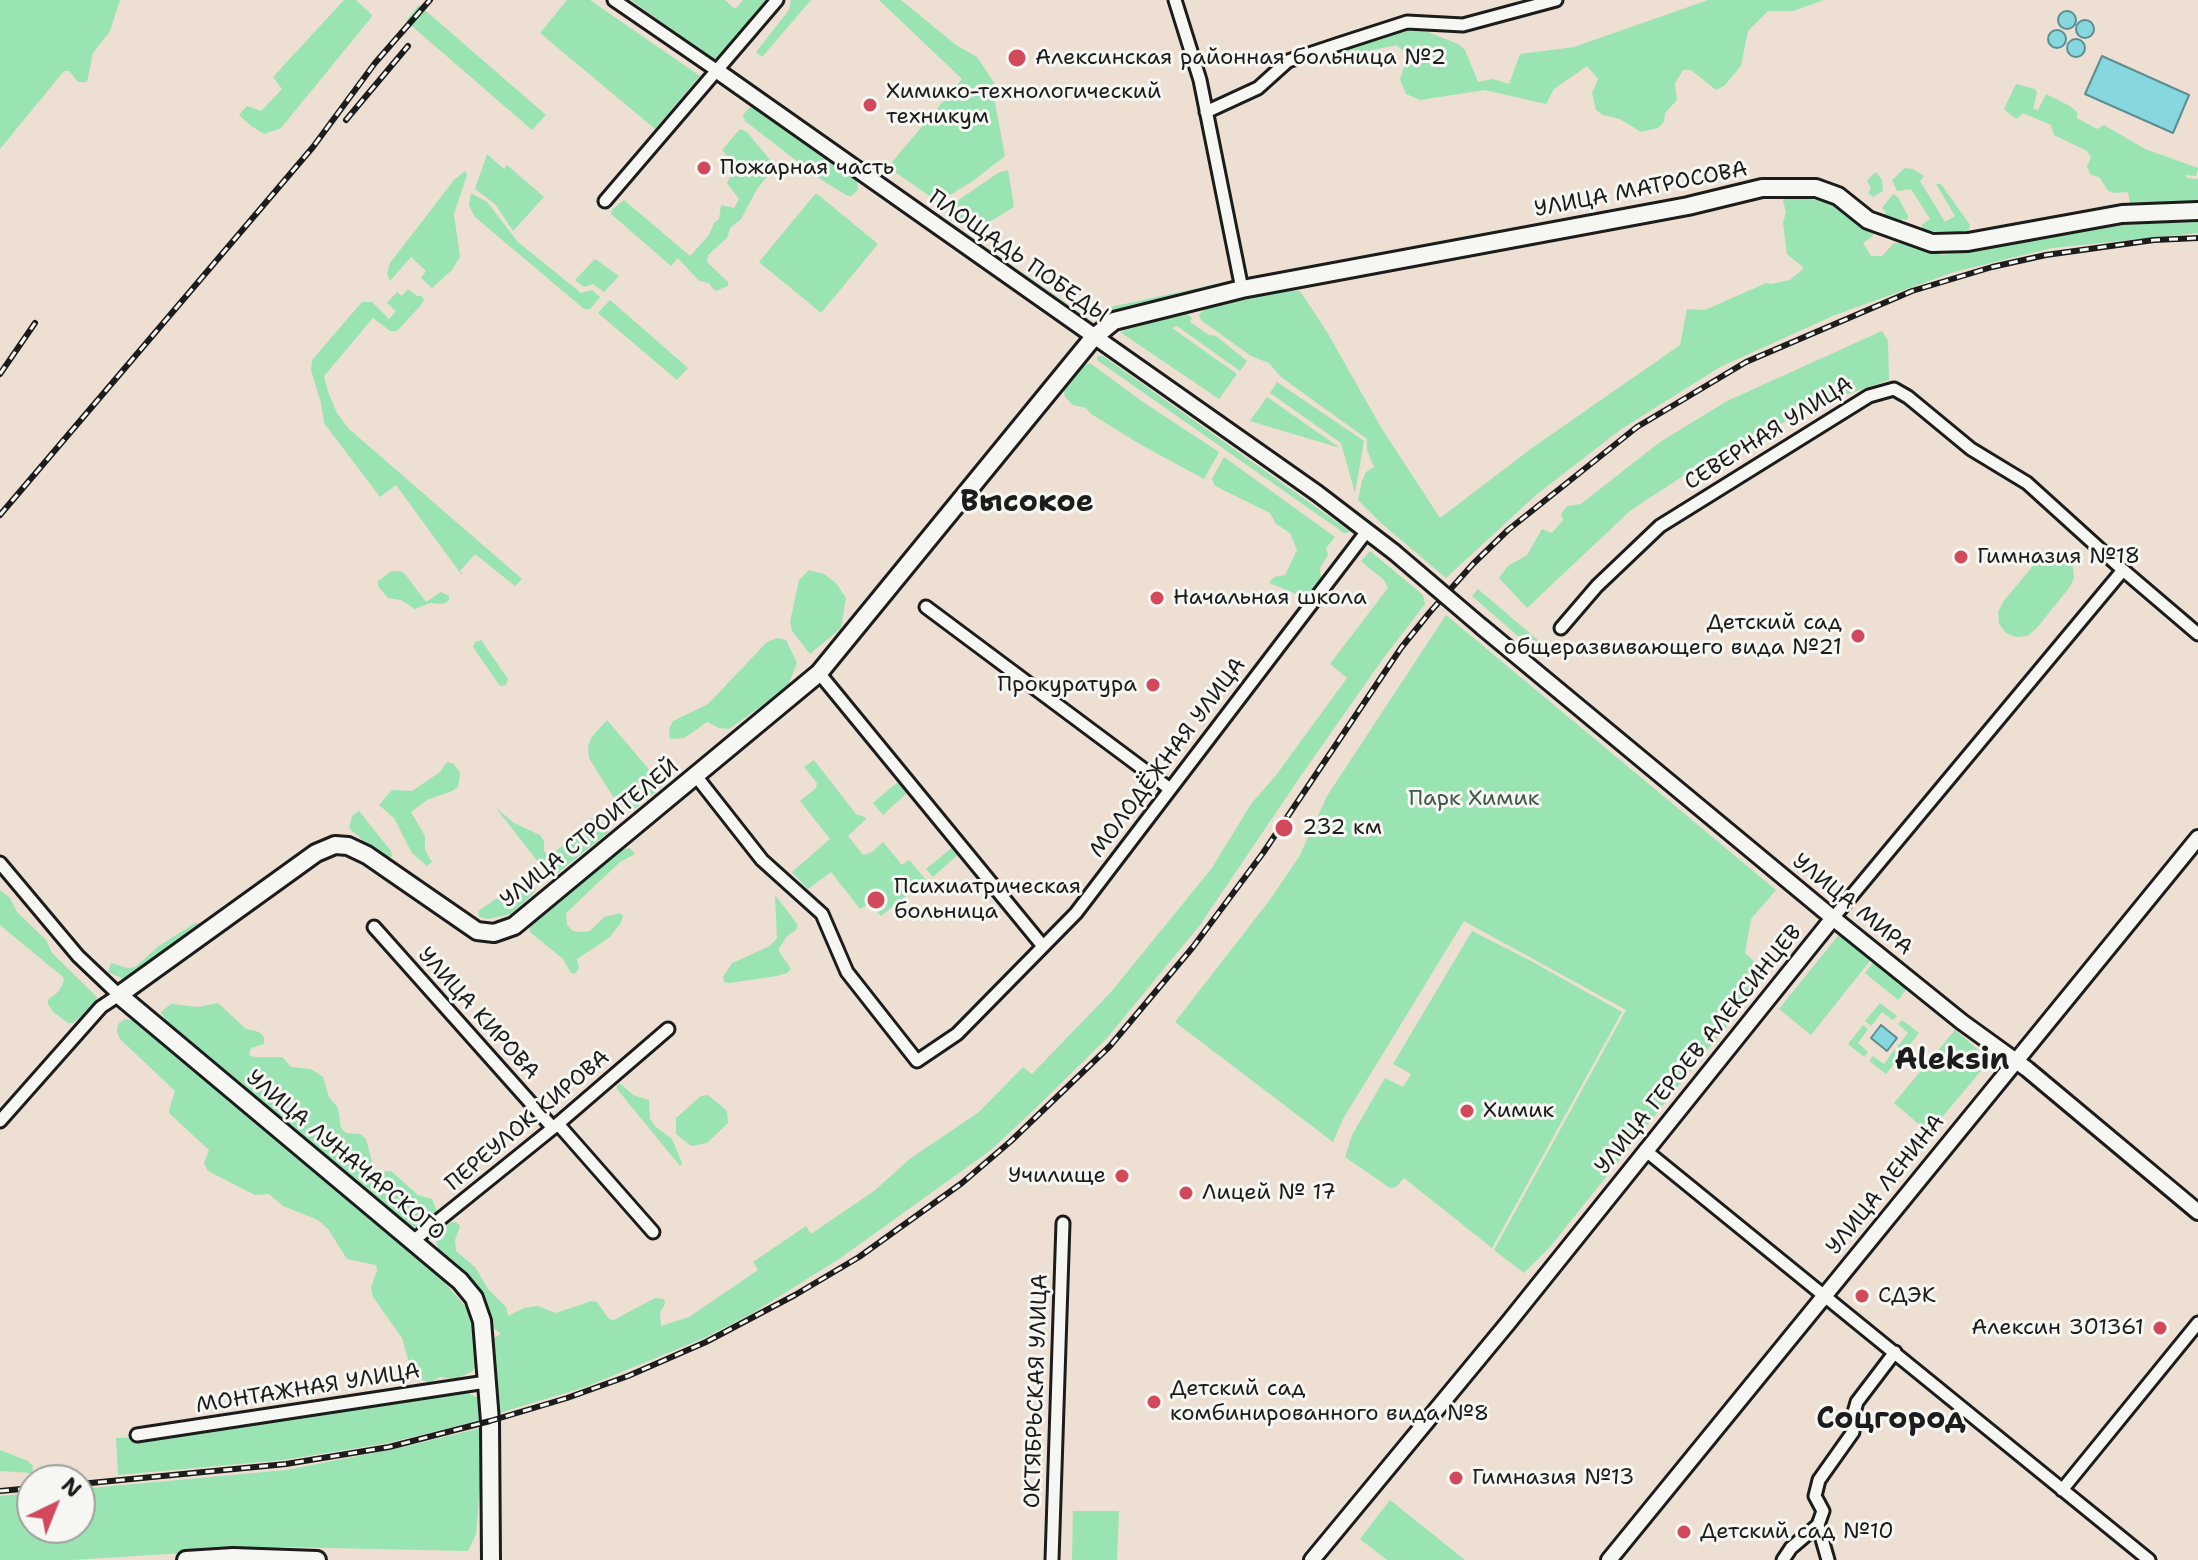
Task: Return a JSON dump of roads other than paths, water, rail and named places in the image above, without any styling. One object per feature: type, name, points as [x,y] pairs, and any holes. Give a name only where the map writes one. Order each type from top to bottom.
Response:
[{"type":"main road","name":"УЛИЦА МАТРОСОВА","points":[[1093,338],[1104,326],[1130,315],[1242,289],[1688,206],[1762,188],[1816,188],[1838,196],[1868,220],[1932,243],[1968,242],[2122,214],[2198,211]]},
{"type":"main road","name":"УЛИЦА СТРОИТЕЛЕЙ","points":[[119,995],[316,853],[335,845],[348,846],[367,855],[477,931],[504,931],[537,908],[819,673],[1093,338]]},
{"type":"main road","name":"УЛИЦА ЛУНАЧАРСКОГО","points":[[119,995],[460,1281],[474,1298],[482,1321],[490,1421],[491,1560]]},
{"type":"main road","points":[[186,1560],[233,1557],[317,1560]]},
{"type":"street","name":"ПЛОЩАДЬ ПОБЕДЫ","points":[[614,0],[1317,493],[1394,552]]},
{"type":"street","points":[[605,201],[777,0]]},
{"type":"street","points":[[1175,0],[1200,80],[1242,289]]},
{"type":"street","points":[[1206,112],[1258,88],[1288,61],[1352,39],[1407,22],[1463,25],[1556,0]]},
{"type":"street","name":"СЕВЕРНАЯ УЛИЦА","points":[[1561,628],[1597,586],[1660,526],[1869,396],[1888,390],[1901,392],[1971,449],[2027,483],[2198,634]]},
{"type":"street","name":"МОЛОДЁЖНАЯ УЛИЦА","points":[[696,776],[762,860],[822,914],[847,972],[917,1061],[957,1034],[1076,913],[1367,531]]},
{"type":"street","name":"УЛИЦА МИРА","points":[[1394,552],[1833,918],[2016,1062],[2198,1212]]},
{"type":"street","name":"УЛИЦА ГЕРОЕВ АЛЕКСИНЦЕВ","points":[[1312,1560],[1508,1323],[1833,918],[2123,570]]},
{"type":"street","points":[[926,607],[1170,789]]},
{"type":"street","points":[[819,673],[1042,945]]},
{"type":"street","name":"УЛИЦА ЛЕНИНА","points":[[1609,1560],[2198,838]]},
{"type":"street","name":"УЛИЦА ЛУНАЧАРСКОГО","points":[[0,863],[78,956],[119,995]]},
{"type":"street","name":"УЛИЦА КИРОВА","points":[[374,927],[653,1232]]},
{"type":"street","name":"УЛИЦА СТРОИТЕЛЕЙ","points":[[0,1121],[101,1007],[119,995]]},
{"type":"street","name":"ПЕРЕУЛОК КИРОВА","points":[[413,1241],[668,1029]]},
{"type":"street","points":[[1645,1150],[2149,1560]]},
{"type":"street","name":"ОКТЯБРЬСКАЯ УЛИЦА","points":[[1052,1560],[1063,1223]]},
{"type":"street","points":[[2062,1490],[2198,1323]]},
{"type":"street","points":[[1783,1560],[1791,1548],[1818,1525],[1823,1511],[1815,1496],[1819,1480],[1853,1432],[1857,1402],[1895,1352]]},
{"type":"street","name":"МОНТАЖНАЯ УЛИЦА","points":[[137,1435],[486,1382]]},
{"type":"street","points":[[1818,1525],[1828,1560]]},
{"type":"water","points":[[2067,11],[2076,20],[2067,29],[2058,20]]},
{"type":"water","points":[[2085,20],[2094,29],[2085,38],[2076,29]]},
{"type":"water","points":[[2057,30],[2066,39],[2057,48],[2048,39]]},
{"type":"water","points":[[2076,39],[2085,48],[2076,57],[2067,48]]},
{"type":"water","points":[[2102,56],[2189,95],[2173,133],[2085,94]]},
{"type":"water","points":[[1881,1025],[1897,1038],[1887,1051],[1871,1038]]},
{"type":"railway","points":[[0,515],[313,147],[375,63],[430,0]]},
{"type":"railway","points":[[346,120],[408,46]]},
{"type":"railway","points":[[96,1482],[286,1464],[389,1447],[490,1421],[628,1376],[706,1342],[795,1295],[859,1257],[962,1183],[1011,1141],[1110,1046],[1193,947],[1263,853],[1401,648],[1430,612],[1508,530],[1637,427],[1746,362],[1912,291],[1992,267],[2046,255],[2154,240],[2198,238]]},
{"type":"railway","points":[[0,374],[35,323]]},
{"type":"railway","points":[[0,1491],[16,1490]]},
{"type":"place","name":"Алексинская районная больница №2","points":[[1017,58]]},
{"type":"place","name":"Химико-технологический техникум","points":[[870,105]]},
{"type":"place","name":"Пожарная часть","points":[[704,168]]},
{"type":"place","name":"Гимназия №18","points":[[1961,557]]},
{"type":"place","name":"Начальная школа","points":[[1157,598]]},
{"type":"place","name":"Детский сад общеразвивающего вида №21","points":[[1858,636]]},
{"type":"place","name":"Прокуратура","points":[[1153,685]]},
{"type":"place","name":"232 км","points":[[1284,828]]},
{"type":"place","name":"Психиатрическая больница","points":[[876,900]]},
{"type":"place","name":"Химик","points":[[1467,1111]]},
{"type":"place","name":"Училище","points":[[1122,1176]]},
{"type":"place","name":"Лицей № 17","points":[[1186,1193]]},
{"type":"place","name":"СДЭК","points":[[1862,1296]]},
{"type":"place","name":"Алексин 301361","points":[[2160,1328]]},
{"type":"place","name":"Детский сад комбинированного вида №8","points":[[1154,1402]]},
{"type":"place","name":"Гимназия №13","points":[[1456,1478]]},
{"type":"place","name":"Детский сад №10","points":[[1684,1532]]},
{"type":"district","name":"Высокое","points":[[1027,503]]},
{"type":"district","name":"Aleksin","points":[[1952,1061]]},
{"type":"district","name":"Соцгород","points":[[1891,1420]]},
{"type":"park label","name":"Парк Химик","points":[[1474,799]]}]
